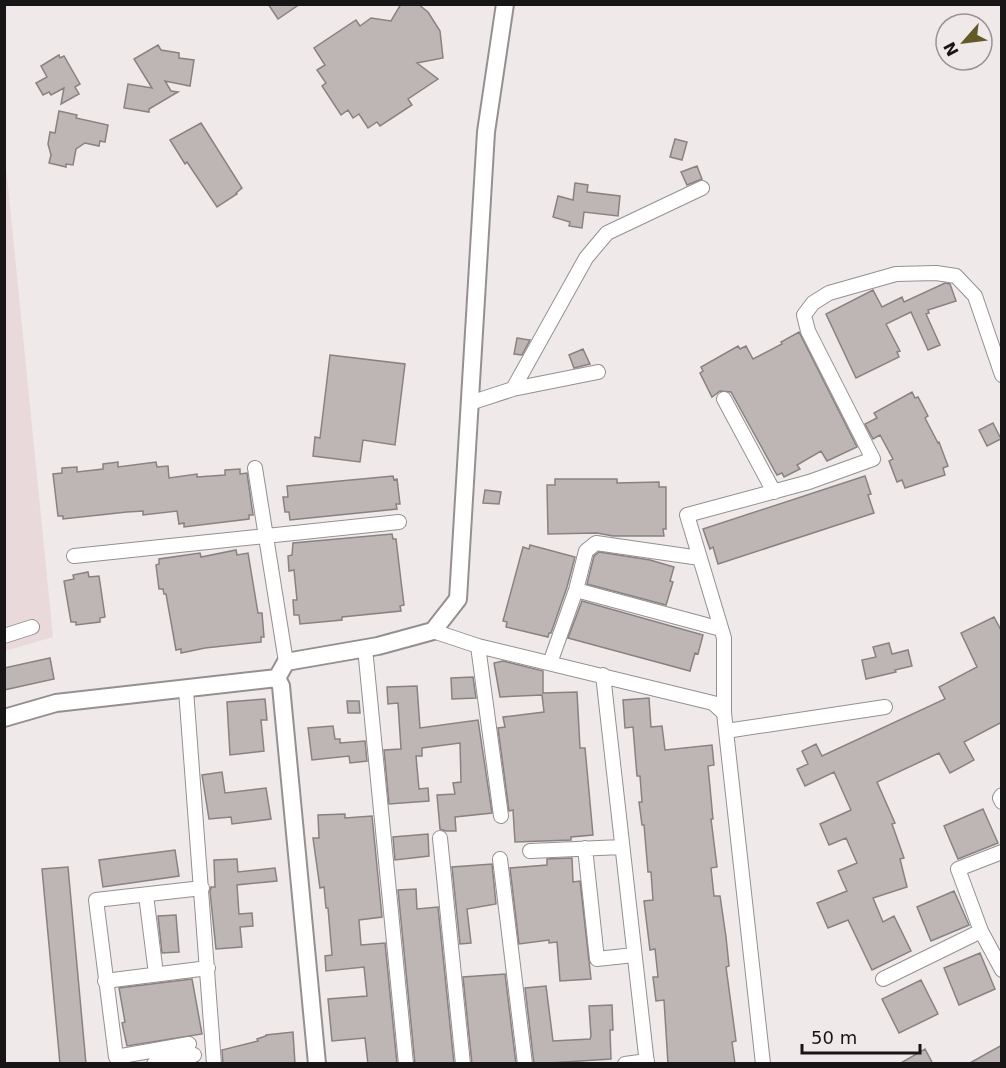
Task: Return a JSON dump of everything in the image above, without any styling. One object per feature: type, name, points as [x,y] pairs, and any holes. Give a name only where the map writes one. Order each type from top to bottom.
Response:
[{"type":"street","points":[[433,632],[458,599],[486,132],[505,4]]},
{"type":"street","points":[[513,389],[586,258],[607,233],[702,188]]},
{"type":"street","points":[[763,1064],[724,713],[724,638],[687,515],[809,482],[873,459],[808,332],[804,315],[813,303],[829,293],[896,274],[936,273],[956,276],[975,296],[1002,375]]},
{"type":"street","points":[[470,404],[513,389],[598,372]]},
{"type":"street","points":[[724,399],[774,492]]},
{"type":"street","points":[[255,468],[264,536],[286,662],[277,678]]},
{"type":"street","points":[[74,556],[399,522]]},
{"type":"street","points":[[550,663],[576,591],[586,551],[596,543],[700,558]]},
{"type":"street","points":[[576,591],[721,630]]},
{"type":"street","points":[[4,636],[32,627]]},
{"type":"street","points":[[286,662],[365,648],[433,632],[478,646],[713,703],[724,713]]},
{"type":"street","points":[[478,646],[501,816]]},
{"type":"street","points":[[365,648],[406,1064]]},
{"type":"street","points":[[603,675],[647,1062],[625,1064]]},
{"type":"street","points":[[4,718],[56,703],[277,678]]},
{"type":"street","points":[[277,678],[281,686],[317,1064]]},
{"type":"street","points":[[186,690],[214,1064]]},
{"type":"street","points":[[726,731],[885,707]]},
{"type":"street","points":[[1002,795],[1002,802]]},
{"type":"street","points":[[440,838],[463,1064]]},
{"type":"street","points":[[530,851],[622,847]]},
{"type":"street","points":[[585,848],[597,959],[634,955]]},
{"type":"street","points":[[1002,852],[957,869],[981,931],[1002,970]]},
{"type":"street","points":[[500,859],[525,1064]]},
{"type":"street","points":[[154,1064],[192,1049],[116,1057],[96,900],[202,888]]},
{"type":"street","points":[[146,895],[156,974]]},
{"type":"street","points":[[883,979],[981,931]]},
{"type":"street","points":[[105,981],[208,968]]},
{"type":"shaded area","points":[[4,146],[53,637],[5,651],[4,651]]},
{"type":"building","points":[[268,4],[300,4],[278,19]]},
{"type":"building","points":[[401,4],[418,4],[428,12],[440,31],[443,58],[417,63],[438,79],[408,99],[412,105],[380,126],[377,122],[368,128],[359,114],[353,118],[348,110],[341,115],[322,86],[326,83],[317,70],[325,65],[314,48],[356,20],[360,26],[371,18],[391,21]]},
{"type":"building","points":[[158,45],[161,50],[179,53],[179,58],[194,60],[190,86],[165,81],[171,91],[178,92],[149,109],[149,112],[124,108],[128,84],[152,88],[134,59]]},
{"type":"building","points":[[59,55],[60,58],[64,56],[80,84],[75,87],[79,94],[61,104],[64,88],[51,95],[49,92],[43,95],[36,83],[47,77],[41,66]]},
{"type":"building","points":[[59,111],[77,115],[76,118],[108,125],[105,142],[100,141],[99,146],[85,143],[76,149],[73,165],[66,164],[66,167],[49,163],[50,132],[55,133]]},
{"type":"building","points":[[201,123],[242,188],[217,207],[170,140]]},
{"type":"building","points":[[675,139],[687,142],[682,160],[670,157]]},
{"type":"building","points":[[697,166],[702,179],[687,185],[681,172]]},
{"type":"building","points":[[575,183],[588,185],[587,192],[620,196],[618,216],[584,212],[582,228],[569,226],[570,222],[553,217],[558,196],[573,200]]},
{"type":"building","points":[[945,283],[950,284],[956,301],[928,310],[929,313],[926,314],[940,345],[928,350],[911,312],[886,324],[900,351],[897,352],[899,357],[856,378],[826,314],[873,290],[882,307],[902,297],[904,302]]},
{"type":"building","points":[[799,332],[857,447],[827,461],[821,451],[797,465],[800,469],[784,477],[782,473],[777,475],[731,392],[720,391],[712,397],[700,373],[703,371],[701,367],[738,346],[740,349],[746,346],[753,359]]},
{"type":"building","points":[[517,338],[530,340],[522,355],[514,354]]},
{"type":"building","points":[[583,349],[590,364],[574,368],[569,355]]},
{"type":"building","points":[[330,355],[405,364],[395,445],[363,440],[360,462],[313,456],[315,437],[320,438]]},
{"type":"building","points":[[912,392],[915,398],[918,397],[928,416],[925,418],[939,442],[948,466],[943,468],[945,475],[905,488],[902,480],[897,482],[889,461],[893,459],[880,435],[873,439],[865,424],[877,418],[874,413]]},
{"type":"building","points":[[993,423],[1001,439],[987,446],[979,430]]},
{"type":"building","points":[[118,462],[118,467],[156,462],[157,467],[168,466],[169,478],[197,474],[197,477],[225,475],[225,470],[240,469],[240,474],[247,473],[253,515],[249,515],[249,519],[184,527],[184,523],[179,524],[177,511],[143,515],[143,511],[127,512],[63,519],[63,516],[58,516],[53,474],[62,473],[62,468],[77,467],[77,472],[103,469],[103,464]]},
{"type":"building","points":[[393,476],[394,480],[397,479],[400,504],[396,504],[397,509],[290,520],[289,512],[285,512],[283,497],[288,497],[287,486]]},
{"type":"building","points":[[865,476],[874,513],[718,564],[713,547],[710,549],[703,529]]},
{"type":"building","points":[[555,479],[617,479],[617,483],[659,482],[659,487],[666,487],[664,536],[613,536],[597,533],[548,534],[547,485],[555,485]]},
{"type":"building","points":[[485,490],[501,492],[499,504],[483,503]]},
{"type":"building","points":[[392,534],[393,539],[396,539],[404,605],[400,606],[401,611],[300,624],[299,615],[294,615],[293,600],[297,600],[294,570],[289,571],[288,556],[292,555],[293,543]]},
{"type":"building","points":[[530,545],[575,557],[567,587],[548,637],[506,627],[507,622],[503,621],[523,547],[529,549]]},
{"type":"building","points":[[236,550],[237,555],[248,553],[258,613],[262,613],[264,637],[261,637],[261,642],[181,653],[181,649],[176,650],[166,594],[163,589],[159,589],[156,565],[159,564],[159,559],[200,553],[201,557]]},
{"type":"building","points":[[599,552],[650,560],[674,567],[670,581],[673,582],[666,605],[587,584],[594,556]]},
{"type":"building","points":[[88,572],[89,577],[99,576],[105,617],[100,618],[100,622],[76,625],[76,622],[71,622],[64,581],[74,579],[73,575]]},
{"type":"building","points":[[582,601],[703,635],[690,671],[568,638]]},
{"type":"building","points":[[994,617],[1002,632],[1002,722],[964,742],[974,760],[950,773],[939,753],[877,782],[895,823],[892,824],[904,858],[900,859],[907,887],[873,898],[883,922],[894,916],[911,951],[872,970],[848,920],[828,928],[817,903],[847,891],[838,871],[857,863],[846,838],[829,845],[820,824],[851,810],[834,772],[805,786],[797,769],[808,764],[802,751],[816,744],[822,756],[945,699],[939,687],[977,667],[961,633]]},
{"type":"building","points":[[889,643],[892,654],[908,650],[912,666],[866,679],[862,660],[876,657],[873,647]]},
{"type":"building","points":[[50,658],[54,679],[4,690],[4,668]]},
{"type":"building","points":[[503,661],[543,671],[543,693],[577,692],[580,748],[585,748],[593,835],[571,837],[571,840],[515,842],[513,810],[509,811],[498,728],[505,727],[503,717],[544,712],[542,695],[500,697],[494,663]]},
{"type":"building","points":[[473,677],[476,698],[452,699],[451,678]]},
{"type":"building","points":[[417,686],[420,728],[478,720],[492,813],[455,817],[456,831],[440,829],[437,795],[455,794],[453,783],[461,782],[460,743],[422,748],[422,756],[416,756],[419,789],[428,788],[429,801],[389,804],[384,750],[401,749],[398,703],[388,704],[387,687]]},
{"type":"building","points":[[649,698],[651,727],[662,726],[665,750],[712,745],[714,765],[708,766],[717,867],[711,868],[714,896],[720,896],[726,937],[729,966],[726,967],[736,1041],[732,1042],[735,1064],[668,1064],[664,1000],[656,1001],[653,977],[658,977],[655,949],[650,950],[644,901],[653,900],[651,872],[648,872],[644,825],[642,825],[639,802],[642,802],[640,776],[637,776],[633,727],[625,728],[623,700]]},
{"type":"building","points":[[265,699],[267,720],[261,720],[264,751],[230,755],[227,702]]},
{"type":"building","points":[[347,701],[359,701],[360,713],[348,713]]},
{"type":"building","points":[[333,726],[335,739],[340,739],[340,743],[365,741],[367,761],[350,763],[349,756],[312,760],[308,728]]},
{"type":"building","points":[[222,772],[225,793],[266,788],[271,819],[232,824],[231,817],[209,819],[202,775]]},
{"type":"building","points":[[983,809],[998,843],[958,859],[944,826]]},
{"type":"building","points":[[345,814],[345,818],[372,816],[382,917],[359,920],[361,945],[385,943],[397,1064],[368,1064],[365,1038],[332,1041],[328,999],[367,996],[364,967],[326,971],[325,956],[332,955],[328,908],[326,908],[324,887],[320,888],[313,838],[319,838],[318,815]]},
{"type":"building","points":[[428,834],[429,856],[395,860],[393,837]]},
{"type":"building","points":[[175,850],[179,876],[103,887],[99,860]]},
{"type":"building","points":[[572,858],[573,882],[580,881],[591,979],[560,981],[557,942],[549,943],[549,940],[519,944],[510,868],[547,865],[547,859]]},
{"type":"building","points":[[237,859],[238,872],[275,868],[277,881],[237,885],[239,914],[252,913],[253,926],[240,927],[242,947],[216,949],[210,892],[211,887],[215,887],[214,860]]},
{"type":"building","points":[[492,864],[496,904],[467,909],[471,943],[460,944],[452,867]]},
{"type":"building","points":[[68,867],[86,1064],[60,1064],[42,869]]},
{"type":"building","points":[[416,889],[417,909],[438,907],[454,1064],[415,1064],[398,890]]},
{"type":"building","points":[[954,891],[969,925],[931,941],[917,907]]},
{"type":"building","points":[[176,915],[179,952],[162,953],[158,916]]},
{"type":"building","points":[[980,953],[995,989],[959,1005],[944,968]]},
{"type":"building","points":[[505,974],[516,1064],[472,1064],[463,977]]},
{"type":"building","points":[[192,979],[202,1034],[127,1046],[122,1023],[125,1022],[119,988]]},
{"type":"building","points":[[921,980],[938,1014],[899,1033],[882,999]]},
{"type":"building","points":[[546,986],[553,1041],[590,1039],[589,1006],[612,1005],[611,1059],[534,1064],[525,988]]},
{"type":"building","points":[[293,1032],[295,1064],[223,1064],[222,1050],[258,1041],[257,1039],[266,1035]]},
{"type":"building","points":[[1002,1045],[1002,1064],[968,1064]]},
{"type":"building","points":[[925,1049],[933,1064],[899,1064]]}]
